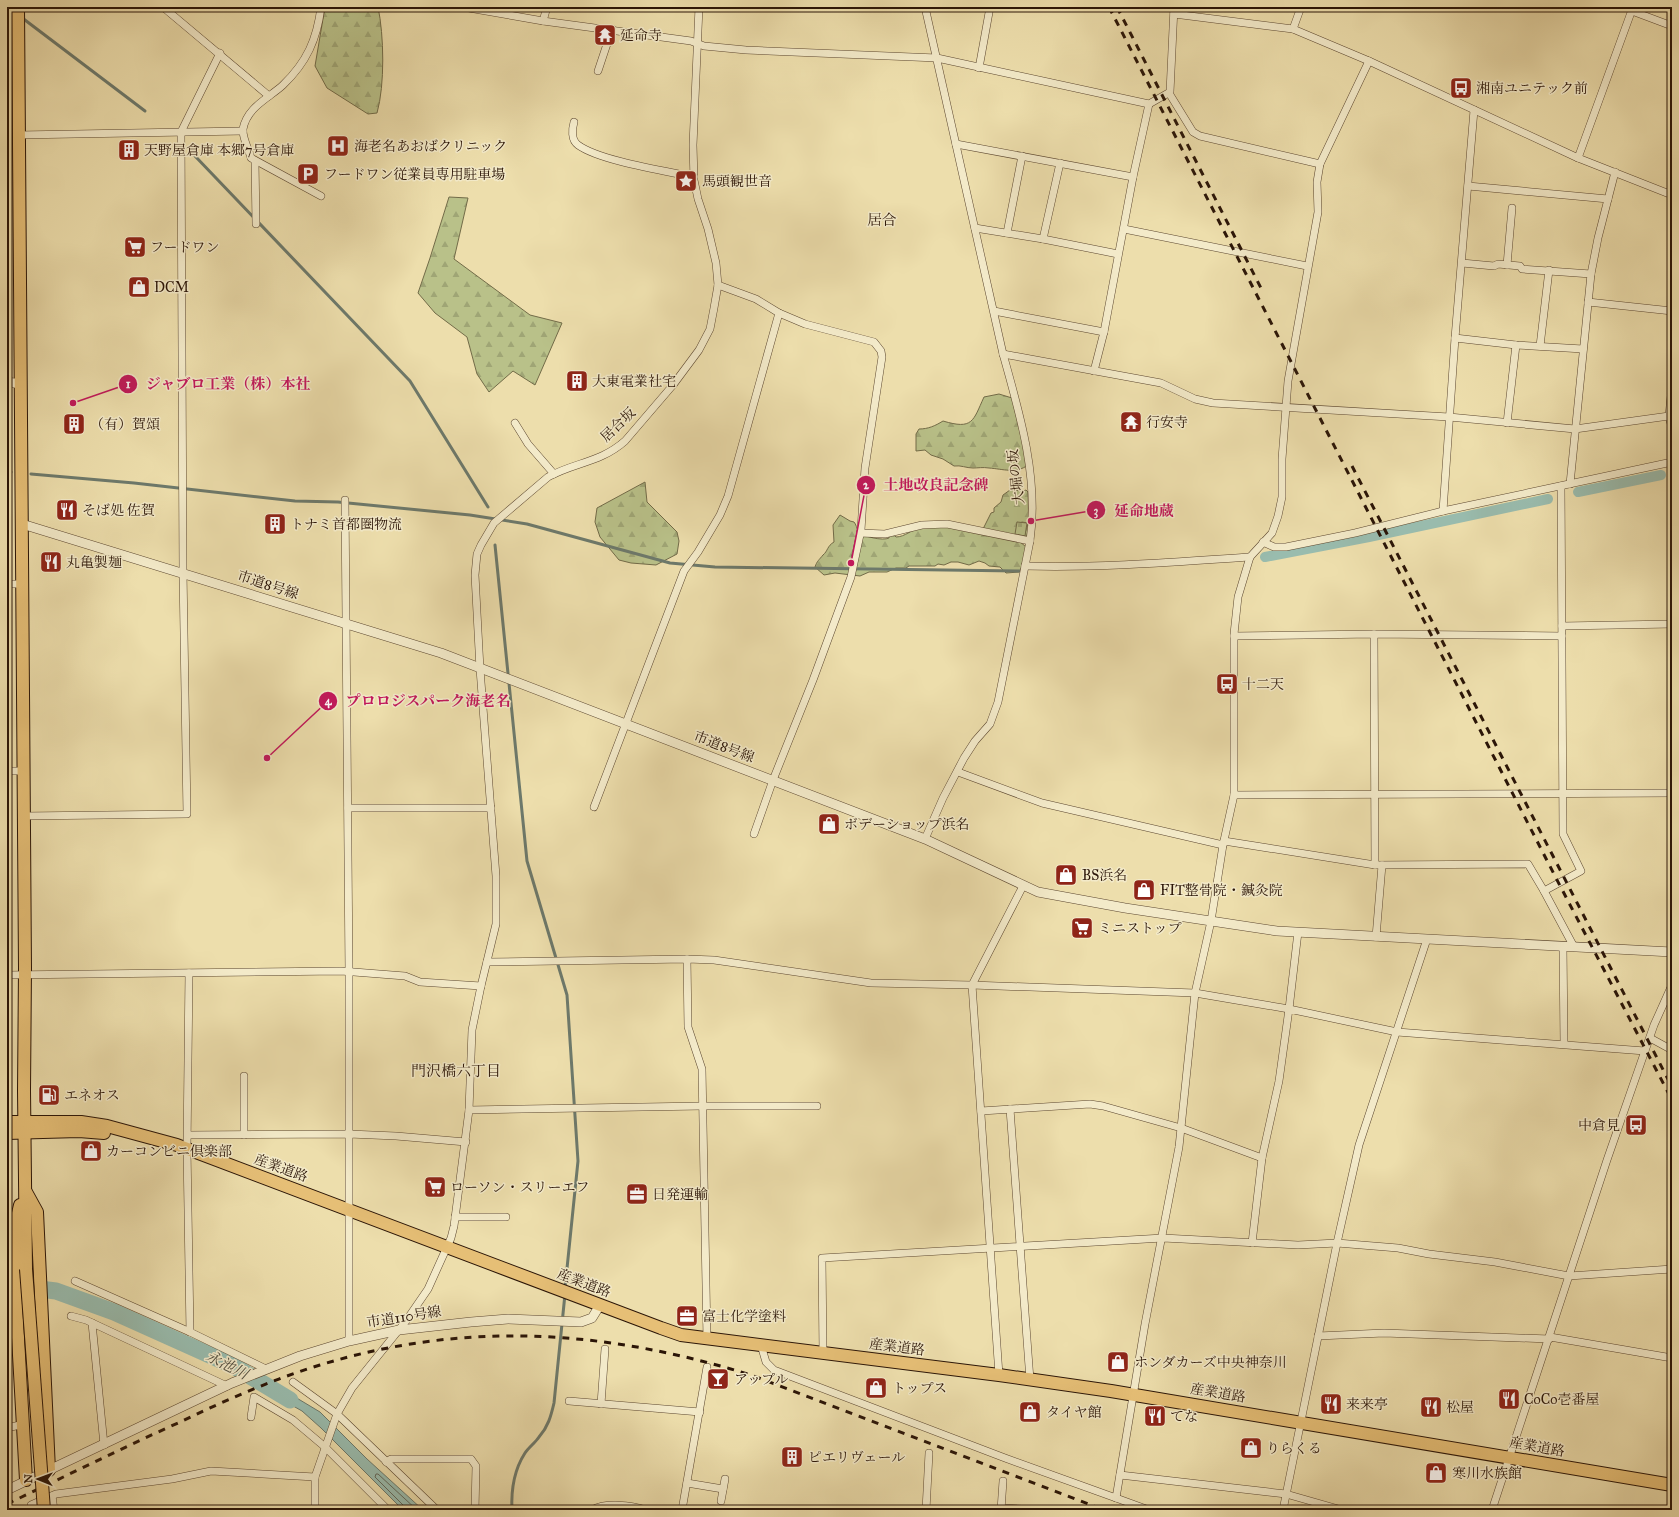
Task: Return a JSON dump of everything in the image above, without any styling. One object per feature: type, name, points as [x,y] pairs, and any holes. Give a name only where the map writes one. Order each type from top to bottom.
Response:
[{"type":"main road","points":[[18,8],[25,975],[24,1189],[20,1268],[16,1304],[26,1480]]},
{"type":"main road","points":[[7,1122],[24,1127]]},
{"type":"main road","points":[[7,1133],[24,1127]]},
{"type":"main road","name":"産業道路","points":[[24,1127],[145,1136],[188,1149],[349,1209],[447,1248],[682,1335],[999,1375],[1134,1395],[1672,1485]]},
{"type":"main road","points":[[24,1189],[37,1212],[49,1470]]},
{"type":"main road","points":[[20,1268],[44,1510]]},
{"type":"street","points":[[163,7],[220,53],[269,96]]},
{"type":"street","points":[[321,7],[317,33],[311,49],[294,73],[259,104],[249,115],[243,131],[251,158],[321,196]]},
{"type":"street","points":[[464,7],[543,21],[612,29],[692,41],[704,46],[746,50],[937,58],[1149,104],[1169,93]]},
{"type":"street","points":[[543,21],[547,7]]},
{"type":"street","name":"居合坂","points":[[551,476],[614,451],[625,441],[695,357],[707,336],[711,324],[718,285],[716,263],[713,246],[698,199],[694,177],[699,7]]},
{"type":"street","name":"大堀の坂","points":[[925,7],[1003,354],[1019,409],[1029,466],[1033,502],[1033,521],[1030,541],[1021,578],[998,702],[990,724],[975,741],[943,798],[925,839]]},
{"type":"street","points":[[979,68],[990,7]]},
{"type":"street","points":[[1293,29],[1301,7]]},
{"type":"street","points":[[1578,158],[1633,9],[1672,26]]},
{"type":"street","points":[[1320,164],[1200,136],[1193,132],[1169,93],[1174,10],[1293,29],[1369,61],[1578,158],[1672,195]]},
{"type":"street","points":[[598,71],[612,29]]},
{"type":"street","points":[[24,816],[187,814],[182,496],[181,132],[220,53]]},
{"type":"street","points":[[1116,1498],[1145,1324],[1163,1238],[1179,1147],[1195,993],[1234,795],[1234,636],[1238,597],[1250,557],[1272,533],[1278,516],[1282,497],[1282,459],[1288,381],[1307,266],[1318,212],[1317,182],[1320,164],[1369,61]]},
{"type":"street","points":[[1094,371],[1104,332],[1133,177],[1149,104]]},
{"type":"street","points":[[1443,512],[1455,338],[1474,110]]},
{"type":"street","points":[[574,122],[572,136],[577,145],[596,154],[694,177]]},
{"type":"street","points":[[19,135],[243,131]]},
{"type":"street","points":[[956,144],[1133,177]]},
{"type":"street","points":[[1007,233],[1022,156]]},
{"type":"street","points":[[255,161],[256,224]]},
{"type":"street","points":[[1044,239],[1060,163]]},
{"type":"street","points":[[1570,484],[1591,274],[1598,238],[1615,172]]},
{"type":"street","points":[[1468,186],[1608,199]]},
{"type":"street","points":[[1507,265],[1512,208]]},
{"type":"street","points":[[975,228],[1044,239],[1118,254]]},
{"type":"street","points":[[1124,229],[1307,266]]},
{"type":"street","points":[[1462,263],[1494,266],[1498,264],[1520,266],[1522,269],[1591,274]]},
{"type":"street","points":[[1540,346],[1549,270]]},
{"type":"street","points":[[718,285],[756,299],[779,313],[805,324],[874,342],[881,351],[882,357],[864,468],[860,532],[853,568],[813,680],[773,780],[754,834]]},
{"type":"street","points":[[1588,302],[1672,311]]},
{"type":"street","points":[[994,311],[1104,332]]},
{"type":"street","points":[[594,807],[688,565],[720,515],[728,496],[779,313]]},
{"type":"street","points":[[1455,338],[1516,345],[1583,349]]},
{"type":"street","points":[[1507,423],[1516,345]]},
{"type":"street","points":[[1003,354],[1161,383],[1195,399],[1204,401],[1286,408],[1449,417],[1575,429],[1669,416]]},
{"type":"street","points":[[7,382],[21,384]]},
{"type":"street","points":[[1672,386],[1669,416],[1672,428]]},
{"type":"street","points":[[315,1510],[315,1477],[336,1416],[352,1388],[400,1330],[433,1280],[452,1238],[466,1142],[469,1110],[472,1030],[480,986],[496,924],[496,876],[480,669],[476,565],[477,554],[490,528],[502,516],[551,476],[515,423]]},
{"type":"street","points":[[1263,542],[1274,547],[1286,548],[1672,462]]},
{"type":"street","points":[[1544,891],[1581,871],[1563,834],[1561,486]]},
{"type":"street","points":[[345,503],[349,972],[350,1341]]},
{"type":"street","name":"市道8号線","points":[[22,524],[183,572],[346,625],[441,653],[925,839],[1038,892],[1125,908],[1277,931],[1672,952]]},
{"type":"street","points":[[860,532],[884,534],[922,525],[947,524],[1030,541]]},
{"type":"street","points":[[1025,566],[1122,566],[1250,557]]},
{"type":"street","points":[[7,584],[22,584]]},
{"type":"street","points":[[1562,626],[1672,624]]},
{"type":"street","points":[[1234,636],[1374,634],[1562,636]]},
{"type":"street","points":[[1374,634],[1374,796],[1379,865],[1376,937]]},
{"type":"street","points":[[7,771],[23,771]]},
{"type":"street","points":[[958,772],[1042,803],[1224,843],[1379,865],[1528,864],[1574,947]]},
{"type":"street","points":[[1234,795],[1374,796],[1672,793]]},
{"type":"street","points":[[348,808],[491,808]]},
{"type":"street","points":[[999,1375],[972,985],[1023,886]]},
{"type":"street","points":[[1252,1243],[1262,1158],[1280,1081],[1298,932]]},
{"type":"street","points":[[1283,1510],[1336,1243],[1359,1145],[1427,940]]},
{"type":"street","points":[[1563,946],[1564,1044]]},
{"type":"street","points":[[487,962],[687,959],[714,960],[862,983],[972,985],[1195,993],[1397,1032],[1645,1051]]},
{"type":"street","points":[[687,959],[688,1027],[702,1069],[707,1338]]},
{"type":"street","points":[[7,975],[349,972],[405,976],[420,982],[480,986]]},
{"type":"street","points":[[189,973],[188,1149],[190,1332]]},
{"type":"street","points":[[1492,1510],[1645,1051],[1672,985]]},
{"type":"street","points":[[1650,1038],[1672,1050]]},
{"type":"street","points":[[244,1076],[244,1135]]},
{"type":"street","points":[[981,1111],[1090,1104],[1103,1106],[1181,1128],[1262,1158]]},
{"type":"street","points":[[469,1110],[702,1106],[817,1106]]},
{"type":"street","points":[[1010,1109],[1030,1380]]},
{"type":"street","points":[[188,1135],[349,1134],[396,1136],[466,1142]]},
{"type":"street","points":[[455,1217],[506,1217]]},
{"type":"street","points":[[823,1353],[822,1258],[1163,1238],[1298,1245],[1336,1243],[1398,1248],[1429,1254],[1495,1262],[1570,1276],[1672,1269]]},
{"type":"street","points":[[75,1281],[190,1332],[264,1370]]},
{"type":"street","name":"市道110号線","points":[[230,1384],[300,1356],[350,1341],[400,1330],[500,1320],[581,1322],[592,1318],[600,1305]]},
{"type":"street","points":[[71,1316],[92,1323],[230,1384]]},
{"type":"street","points":[[92,1323],[104,1445]]},
{"type":"street","points":[[1318,1336],[1384,1333],[1549,1338],[1672,1358]]},
{"type":"street","points":[[761,1346],[766,1362],[774,1370],[997,1456],[1149,1510]]},
{"type":"street","points":[[601,1404],[605,1349]]},
{"type":"street","points":[[682,1510],[707,1367]]},
{"type":"street","points":[[293,1382],[336,1416],[436,1510]]},
{"type":"street","points":[[7,1490],[230,1384]]},
{"type":"street","points":[[250,1418],[254,1397],[293,1420],[326,1445],[388,1510]]},
{"type":"street","points":[[569,1402],[700,1412]]},
{"type":"street","points":[[7,1428],[24,1424]]},
{"type":"street","points":[[926,1510],[929,1453]]},
{"type":"street","points":[[386,1462],[391,1460],[471,1459],[476,1466],[475,1510]]},
{"type":"street","points":[[31,1510],[31,1505],[56,1494],[172,1479],[210,1471],[315,1477]]},
{"type":"street","points":[[1120,1475],[1286,1494],[1342,1510]]},
{"type":"street","points":[[722,1501],[725,1479]]},
{"type":"street","points":[[1003,1481],[1001,1509],[1043,1510]]},
{"type":"street","points":[[687,1483],[723,1489]]},
{"type":"street","points":[[52,1496],[54,1510]]},
{"type":"street","points":[[592,1510],[618,1505],[632,1506],[646,1510]]},
{"type":"green space","points":[[325,7],[378,7],[382,31],[383,60],[380,102],[377,113],[368,114],[327,88],[315,66]]},
{"type":"green space","points":[[449,197],[468,198],[454,259],[530,315],[562,323],[535,385],[513,371],[489,392],[477,374],[467,337],[435,313],[418,293]]},
{"type":"green space","points":[[999,394],[1012,398],[1028,465],[1014,470],[954,466],[943,459],[931,455],[925,450],[916,451],[916,434],[919,429],[931,427],[943,421],[953,424],[966,424],[974,418],[984,397]]},
{"type":"green space","points":[[645,482],[647,502],[677,532],[679,541],[677,554],[656,565],[631,563],[619,560],[600,537],[595,522],[597,508]]},
{"type":"green space","points":[[1010,490],[1026,490],[1028,492],[1029,535],[1024,537],[1028,523],[1020,523],[1018,529],[1020,536],[1018,540],[1026,547],[1022,567],[1019,572],[1006,573],[1000,567],[989,566],[979,561],[969,565],[951,562],[944,565],[938,564],[935,566],[909,566],[906,568],[896,568],[887,572],[869,572],[860,576],[835,573],[824,575],[815,567],[830,545],[834,542],[833,525],[840,515],[854,522],[858,531],[861,533],[868,537],[878,539],[886,539],[889,538],[889,536],[894,535],[899,537],[918,528],[929,526],[981,533],[991,513],[994,512],[994,508],[1001,502],[1003,495]]},
{"type":"green space","points":[[1017,522],[1027,523],[1025,536],[1015,534]]},
{"type":"water","points":[[275,1385],[320,1412],[367,1459],[423,1510],[403,1510],[302,1411],[265,1390]]},
{"type":"waterway","points":[[7,10],[15,13]]},
{"type":"waterway","points":[[21,17],[145,111]]},
{"type":"waterway","points":[[194,155],[410,381],[488,507]]},
{"type":"waterway","points":[[31,474],[134,483],[295,501],[338,502],[470,515],[527,524],[670,563],[715,567],[1020,571]]},
{"type":"waterway","points":[[1578,492],[1661,475]]},
{"type":"waterway","points":[[1265,557],[1369,537],[1548,499]]},
{"type":"waterway","points":[[495,545],[527,861],[567,995],[578,1161],[565,1288]]},
{"type":"waterway","name":"永池川","points":[[7,1285],[56,1291],[114,1312],[232,1365],[290,1400]]},
{"type":"waterway","points":[[512,1510],[512,1495],[518,1466],[525,1453],[545,1429],[553,1408],[565,1294]]},
{"type":"railway","points":[[1109,7],[1556,878],[1672,1100]]},
{"type":"railway","points":[[1117,7],[1263,292]]},
{"type":"railway","points":[[1352,466],[1672,1087]]},
{"type":"railway","points":[[7,1504],[230,1399],[284,1377],[320,1365],[375,1351],[429,1341],[483,1337],[537,1336],[591,1340],[645,1349],[699,1360],[754,1376],[1104,1510]]},
{"type":"place","name":"延命寺","points":[[605,35]]},
{"type":"place","name":"湘南ユニテック前","points":[[1461,88]]},
{"type":"place","name":"海老名あおばクリニック","points":[[338,146]]},
{"type":"place","name":"天野屋倉庫 本郷7号倉庫","points":[[129,150]]},
{"type":"place","name":"フードワン従業員専用駐車場","points":[[308,174]]},
{"type":"place","name":"馬頭観世音","points":[[686,181]]},
{"type":"place","name":"フードワン","points":[[135,247]]},
{"type":"place","name":"DCM","points":[[139,287]]},
{"type":"place","name":"大東電業社宅","points":[[577,381]]},
{"type":"place","name":"ジャブロ工業（株）本社","points":[[73,403]]},
{"type":"place","name":"行安寺","points":[[1131,422]]},
{"type":"place","name":"（有）賀頌","points":[[74,424]]},
{"type":"place","name":"そば処 佐賀","points":[[67,510]]},
{"type":"place","name":"延命地蔵","points":[[1031,521]]},
{"type":"place","name":"トナミ首都圏物流","points":[[275,524]]},
{"type":"place","name":"丸亀製麺","points":[[51,562]]},
{"type":"place","name":"土地改良記念碑","points":[[851,563]]},
{"type":"place","name":"十二天","points":[[1227,684]]},
{"type":"place","name":"プロロジスパーク海老名","points":[[267,758]]},
{"type":"place","name":"ボデーショップ浜名","points":[[829,824]]},
{"type":"place","name":"BS浜名","points":[[1066,875]]},
{"type":"place","name":"FIT整骨院・鍼灸院","points":[[1144,890]]},
{"type":"place","name":"ミニストップ","points":[[1082,928]]},
{"type":"place","name":"エネオス","points":[[49,1095]]},
{"type":"place","name":"中倉見","points":[[1636,1125]]},
{"type":"place","name":"カーコンビニ倶楽部","points":[[91,1151]]},
{"type":"place","name":"ローソン・スリーエフ","points":[[435,1187]]},
{"type":"place","name":"日発運輸","points":[[637,1194]]},
{"type":"place","name":"富士化学塗料","points":[[687,1316]]},
{"type":"place","name":"ホンダカーズ中央神奈川","points":[[1118,1362]]},
{"type":"place","name":"アップル","points":[[718,1379]]},
{"type":"place","name":"トップス","points":[[876,1388]]},
{"type":"place","name":"CoCo壱番屋","points":[[1509,1399]]},
{"type":"place","name":"来来亭","points":[[1331,1404]]},
{"type":"place","name":"松屋","points":[[1431,1407]]},
{"type":"place","name":"タイヤ館","points":[[1030,1412]]},
{"type":"place","name":"てな","points":[[1155,1416]]},
{"type":"place","name":"りらくる","points":[[1251,1448]]},
{"type":"place","name":"ピエリヴェール","points":[[792,1457]]},
{"type":"place","name":"寒川水族館","points":[[1436,1473]]},
{"type":"district","name":"居合","points":[[882,220]]},
{"type":"district","name":"門沢橋六丁目","points":[[456,1071]]}]
